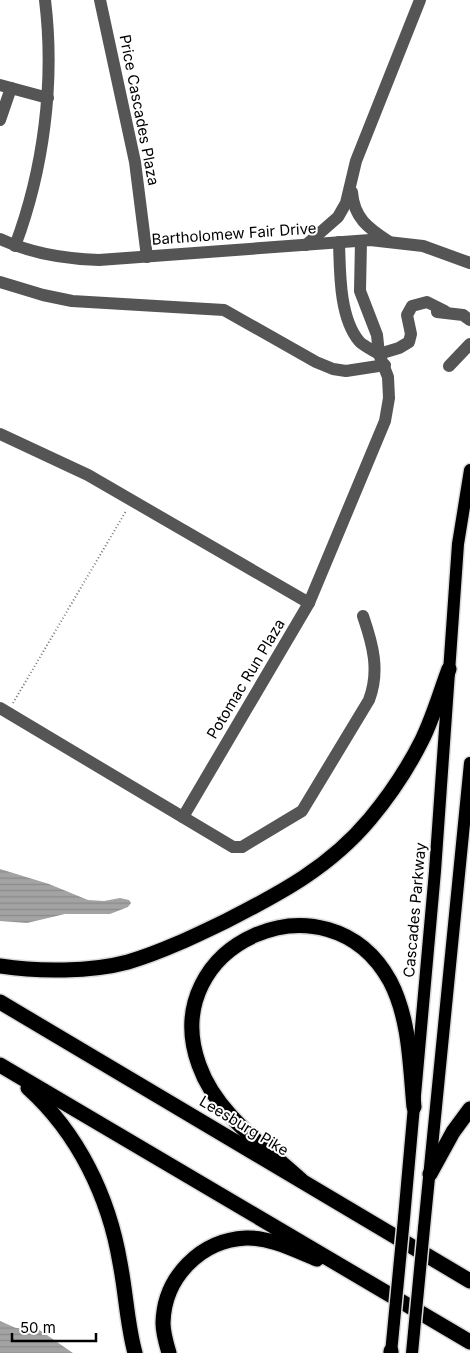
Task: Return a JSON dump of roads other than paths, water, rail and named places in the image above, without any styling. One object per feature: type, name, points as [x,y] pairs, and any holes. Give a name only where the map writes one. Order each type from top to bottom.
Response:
[{"type":"highway","points":[[0,966],[24,969],[66,969],[127,962],[197,935],[285,891],[306,878],[336,856],[369,820],[391,791],[423,739],[449,669]]},
{"type":"highway","points":[[301,1180],[225,1110],[204,1077],[195,1054],[193,1018],[201,988],[217,962],[245,939],[267,929],[303,925],[339,934],[369,954],[385,973],[397,999],[406,1033],[414,1107]]},
{"type":"highway","name":"Leesburg Pike","points":[[0,1002],[470,1281]]},
{"type":"highway","points":[[0,1065],[470,1342]]},
{"type":"highway","points":[[0,1065],[36,1095],[60,1121],[94,1179],[116,1245],[130,1335],[135,1353]]},
{"type":"highway","points":[[430,1174],[453,1132],[470,1109]]},
{"type":"highway","points":[[169,1353],[163,1323],[171,1287],[190,1261],[211,1247],[235,1239],[259,1239],[356,1274]]},
{"type":"highway","points":[[438,1262],[470,1273]]},
{"type":"main road","name":"Cascades Parkway","points":[[391,1352],[435,871],[458,544],[470,470]]},
{"type":"main road","points":[[412,1353],[470,763]]},
{"type":"street","points":[[15,246],[32,197],[48,98],[50,58],[45,0]]},
{"type":"street","name":"Price Cascades Plaza","points":[[100,0],[135,162],[147,257]]},
{"type":"street","points":[[306,245],[338,217],[346,203],[356,161],[420,0]]},
{"type":"street","points":[[0,120],[6,87],[48,98]]},
{"type":"street","points":[[351,182],[353,207],[362,222],[389,242]]},
{"type":"street","name":"Bartholomew Fair Drive","points":[[0,239],[31,252],[76,260],[147,257],[361,240],[423,246],[470,263]]},
{"type":"street","name":"Potomac Run Plaza","points":[[183,817],[309,603],[383,430],[389,398],[388,377],[377,335],[360,292],[358,276],[361,240]]},
{"type":"street","points":[[339,242],[340,280],[344,307],[359,341],[382,359]]},
{"type":"street","points":[[0,282],[35,293],[72,301],[219,309],[234,314],[316,362],[333,369],[346,370],[382,359],[407,344],[411,336],[407,312],[412,306],[463,315],[470,320]]},
{"type":"street","points":[[449,366],[470,344]]},
{"type":"street","points":[[0,434],[88,475],[309,603]]},
{"type":"street","points":[[4,710],[237,848],[248,846],[302,811],[360,715],[374,687],[375,660],[363,616]]}]
